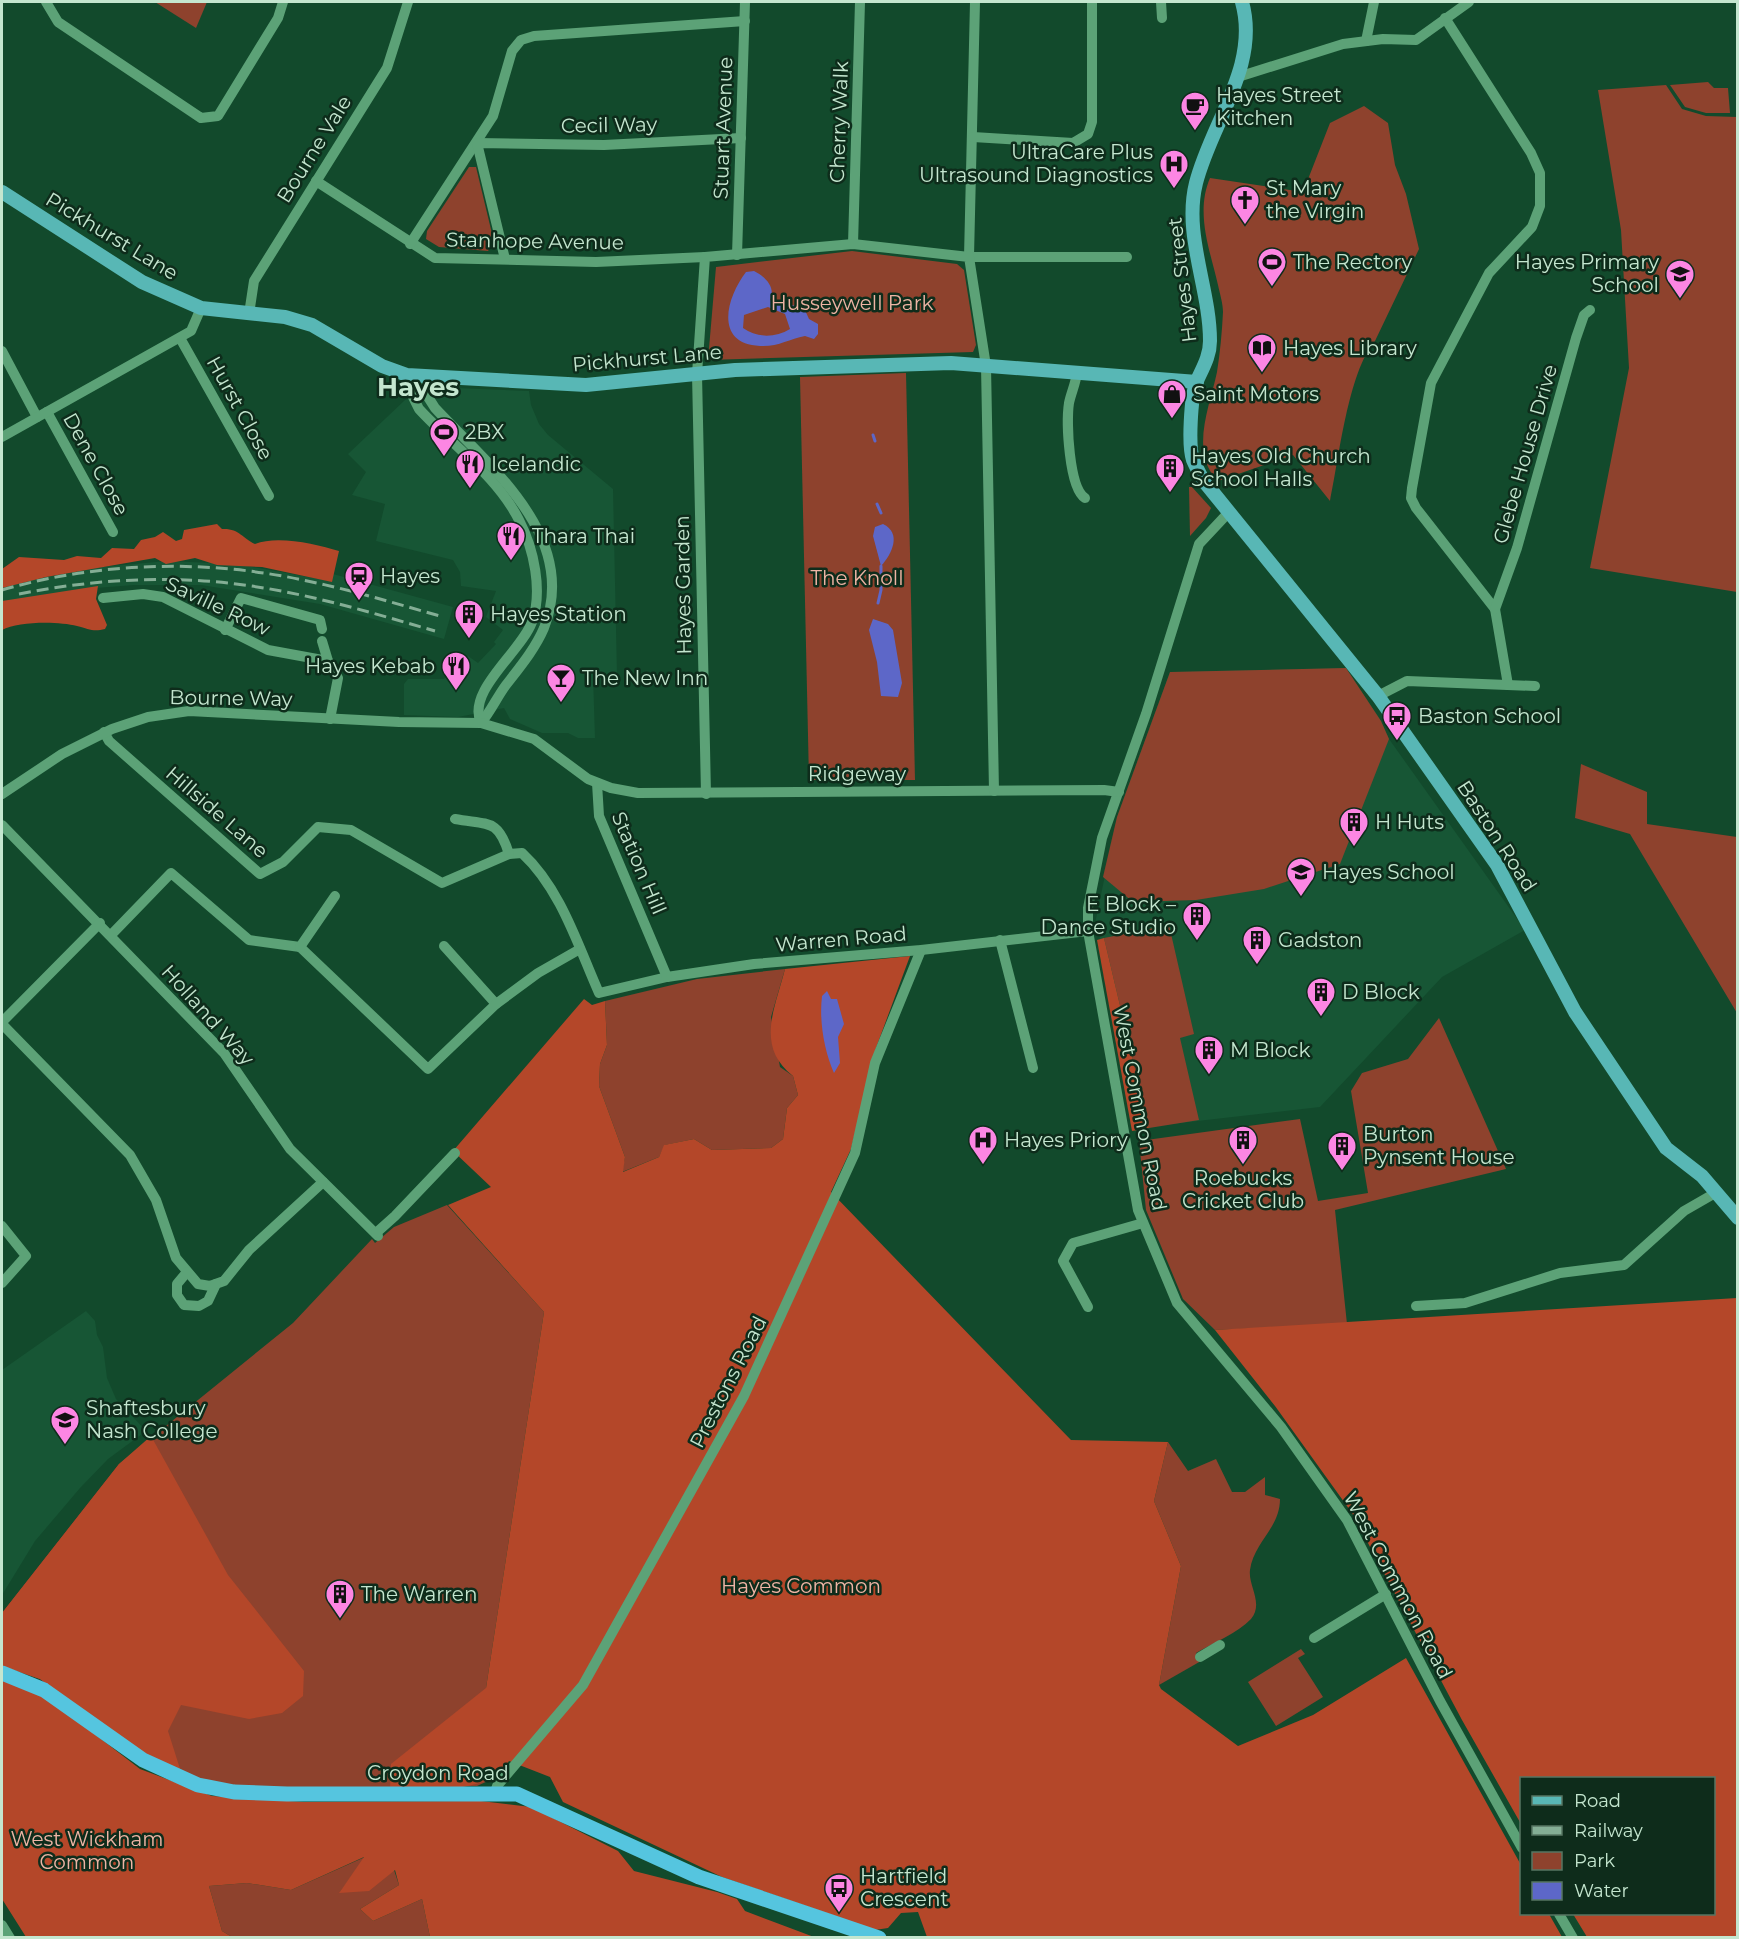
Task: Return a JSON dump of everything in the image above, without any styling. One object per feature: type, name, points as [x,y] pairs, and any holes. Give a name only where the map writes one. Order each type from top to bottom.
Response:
[{"type":"highway","name":"Croydon Road","points":[[2,1673],[54,1696],[152,1765],[179,1778],[214,1790],[297,1794],[495,1792],[530,1798],[699,1877],[879,1938]]},
{"type":"main road","name":"Hayes Street","points":[[1229,512],[1203,480],[1192,458],[1193,395],[1203,372],[1210,343],[1203,277],[1191,217],[1196,182],[1238,77],[1247,26],[1242,2]]},
{"type":"main road","name":"Pickhurst Lane","points":[[2,192],[142,282],[201,308],[285,317],[312,325],[382,366],[407,375],[520,379],[586,385],[697,374],[951,363],[1197,382]]},
{"type":"main road","name":"Baston Road","points":[[1229,512],[1378,696],[1497,864],[1575,1012],[1666,1148],[1702,1176],[1737,1218]]},
{"type":"street","points":[[46,2],[58,22],[201,118],[218,117],[278,18],[283,2]]},
{"type":"street","name":"Bourne Vale","points":[[249,314],[254,281],[387,68],[408,2]]},
{"type":"street","name":"Stuart Avenue","points":[[737,255],[745,2]]},
{"type":"street","name":"Cherry Walk","points":[[853,244],[860,2]]},
{"type":"street","points":[[975,2],[969,257],[987,366],[994,791]]},
{"type":"street","points":[[973,137],[1072,143],[1088,134],[1092,122],[1092,2]]},
{"type":"street","points":[[1161,2],[1162,18]]},
{"type":"street","points":[[1366,40],[1374,2]]},
{"type":"street","points":[[1238,77],[1342,44],[1366,40],[1410,42],[1469,2]]},
{"type":"street","points":[[1445,18],[1531,153],[1540,173],[1542,189],[1540,206],[1532,227],[1489,273],[1431,383],[1411,498],[1416,508],[1495,609],[1508,685]]},
{"type":"street","points":[[411,244],[493,116],[513,51],[521,40],[534,36],[745,21]]},
{"type":"street","name":"Cecil Way","points":[[477,143],[604,145],[741,138]]},
{"type":"street","points":[[477,143],[505,259]]},
{"type":"street","name":"Stanhope Avenue","points":[[316,181],[435,258],[596,262],[737,255],[853,244],[969,257],[1127,257]]},
{"type":"street","name":"Hayes Garden","points":[[705,257],[697,374],[706,794]]},
{"type":"street","points":[[2,437],[191,331],[201,308]]},
{"type":"street","name":"Glebe House Drive","points":[[1495,609],[1517,548],[1576,338],[1584,315],[1590,310]]},
{"type":"street","name":"Hurst Close","points":[[180,338],[269,496]]},
{"type":"street","name":"Dene Close","points":[[2,351],[113,532]]},
{"type":"street","points":[[1077,372],[1069,403],[1070,453],[1077,492],[1085,498]]},
{"type":"street","points":[[407,375],[412,397],[419,409],[510,505],[524,531],[534,566],[536,599],[532,622],[521,643],[479,699],[477,712],[481,723]]},
{"type":"street","points":[[426,377],[428,397],[435,408],[524,504],[540,536],[548,563],[550,602],[544,627],[529,655],[481,723]]},
{"type":"street","name":"West Common Road","points":[[1229,512],[1198,544],[1119,792],[1109,815],[1088,908],[1088,931],[1138,1210],[1177,1303],[1288,1437],[1347,1520],[1440,1701],[1520,1846]]},
{"type":"street","name":"Saville Row","points":[[103,598],[142,594],[163,597],[197,612],[225,630],[268,650],[328,661]]},
{"type":"street","points":[[225,630],[241,598],[324,623]]},
{"type":"street","points":[[322,641],[328,661],[338,678],[330,719]]},
{"type":"street","points":[[1378,696],[1407,681],[1535,686]]},
{"type":"street","name":"Bourne Way","points":[[2,794],[62,754],[104,732],[148,717],[189,711],[330,719],[481,723]]},
{"type":"street","points":[[481,723],[534,739],[551,749],[582,776],[597,783]]},
{"type":"street","name":"Hillside Lane","points":[[104,732],[109,741],[260,874],[283,862],[318,827],[351,830],[442,883],[509,854]]},
{"type":"street","name":"Ridgeway","points":[[597,783],[638,793],[1104,790],[1119,792]]},
{"type":"street","name":"Station Hill","points":[[597,783],[599,816],[668,977]]},
{"type":"street","points":[[111,935],[171,873],[249,940],[300,947],[428,1069],[496,1004],[538,974],[580,949],[556,897],[538,868],[522,854],[509,854],[503,833],[495,826],[455,819]]},
{"type":"street","name":"Holland Way","points":[[2,825],[100,923],[224,1053],[290,1149],[377,1235],[455,1153]]},
{"type":"street","points":[[300,947],[334,896]]},
{"type":"street","points":[[100,923],[2,1023],[130,1155],[156,1200],[176,1257],[187,1272],[198,1284],[216,1284],[224,1281],[249,1250],[323,1182]]},
{"type":"street","name":"Warren Road","points":[[580,949],[599,993],[668,977],[754,964],[921,950],[1088,931]]},
{"type":"street","points":[[1000,940],[1033,1068]]},
{"type":"street","points":[[444,946],[496,1004]]},
{"type":"street","name":"Prestons Road","points":[[495,1792],[497,1786],[583,1685],[744,1396],[855,1152],[875,1063],[921,950]]},
{"type":"street","points":[[1416,1305],[1465,1303],[1560,1273],[1624,1265],[1684,1211],[1717,1192]]},
{"type":"street","points":[[1088,1307],[1063,1261],[1073,1243],[1143,1223]]},
{"type":"street","points":[[2,1226],[26,1256],[2,1283]]},
{"type":"street","points":[[187,1272],[177,1284],[177,1295],[184,1305],[199,1306],[208,1301],[216,1284]]},
{"type":"street","points":[[1314,1638],[1386,1594]]},
{"type":"street","points":[[1200,1657],[1220,1644]]},
{"type":"street","points":[[1560,1915],[1573,1938]]},
{"type":"street","points":[[2,1924],[10,1938]]},
{"type":"shaded area","points":[[456,388],[529,391],[531,405],[539,424],[548,435],[613,489],[617,675],[593,675],[595,738],[578,738],[568,733],[542,733],[510,719],[504,708],[458,717],[404,715],[404,684],[408,679],[444,679],[468,656],[478,663],[496,644],[494,642],[503,630],[486,617],[496,591],[461,586],[460,572],[453,560],[376,541],[385,504],[352,495],[366,472],[348,454],[405,400]]},
{"type":"shaded area","points":[[167,561],[235,564],[331,581],[333,574],[453,607],[444,639],[320,604],[201,585],[134,585],[96,588],[2,603],[2,586],[90,568]]},
{"type":"shaded area","name":"Hayes School","points":[[1346,668],[1381,721],[1389,739],[1525,930],[1442,977],[1320,1107],[1136,1128],[1096,919],[1117,817],[1170,672]]},
{"type":"shaded area","name":"Shaftesbury Nash College","points":[[86,1311],[95,1321],[97,1335],[103,1347],[107,1378],[116,1399],[146,1431],[108,1459],[80,1488],[35,1541],[2,1595],[2,1370]]},
{"type":"green space","points":[[155,2],[207,2],[196,28]]},
{"type":"green space","points":[[1708,82],[1714,88],[1728,88],[1730,113],[1706,113],[1685,107],[1670,85]]},
{"type":"green space","name":"Hayes Primary School","points":[[1666,85],[1682,109],[1706,116],[1737,117],[1737,592],[1590,568],[1629,368],[1621,230],[1598,90]]},
{"type":"green space","points":[[1364,106],[1388,123],[1395,165],[1406,194],[1419,249],[1358,373],[1351,394],[1330,501],[1293,455],[1218,481],[1209,469],[1203,443],[1204,428],[1217,372],[1223,312],[1205,232],[1204,205],[1210,178],[1303,192],[1330,123]]},
{"type":"green space","points":[[469,167],[476,167],[494,242],[488,251],[439,247],[426,239],[427,231]]},
{"type":"green space","name":"Husseywell Park","points":[[852,251],[957,264],[964,270],[976,345],[973,352],[708,360],[716,267]]},
{"type":"green space","name":"The Knoll","points":[[906,373],[915,780],[809,780],[800,377]]},
{"type":"green space","points":[[1189,487],[1192,487],[1211,508],[1206,518],[1190,536]]},
{"type":"green space","points":[[217,524],[222,529],[236,532],[255,544],[285,540],[339,551],[332,582],[262,567],[217,565],[195,558],[166,564],[155,558],[46,577],[2,588],[2,569],[19,557],[64,560],[77,556],[101,558],[112,548],[134,549],[141,540],[155,537],[163,532],[176,541],[182,539],[184,530]]},
{"type":"green space","points":[[98,586],[96,599],[107,625],[105,629],[94,630],[69,624],[39,623],[18,625],[2,630],[2,601]]},
{"type":"green space","points":[[1346,668],[1381,721],[1389,739],[1340,864],[1264,889],[1196,900],[1133,902],[1103,877],[1117,817],[1170,672]]},
{"type":"green space","points":[[1581,764],[1647,792],[1647,824],[1737,837],[1737,1013],[1630,834],[1575,818]]},
{"type":"green space","points":[[1169,925],[1194,1034],[1180,1038],[1199,1120],[1149,1128],[1104,938]]},
{"type":"green space","points":[[1104,938],[1149,1128],[1132,1131],[1097,940]]},
{"type":"green space","name":"Hayes Common","points":[[910,956],[876,1048],[851,1149],[831,1192],[1071,1440],[1168,1442],[1154,1501],[1181,1566],[1159,1685],[1161,1689],[1238,1746],[1313,1715],[1406,1658],[1520,1863],[1520,1915],[1550,1915],[1562,1937],[927,1937],[918,1912],[901,1913],[888,1928],[875,1930],[722,1877],[563,1802],[550,1777],[509,1761],[499,1772],[471,1785],[438,1789],[390,1789],[391,1764],[486,1688],[544,1312],[448,1205],[491,1187],[453,1151],[584,999],[592,1005],[605,1001],[607,1045],[600,1064],[599,1086],[625,1157],[623,1172],[659,1157],[664,1145],[694,1139],[712,1150],[771,1148],[783,1139],[787,1108],[798,1095],[793,1076],[781,1064],[774,1052],[771,1040],[773,1013],[785,969]]},
{"type":"green space","points":[[785,969],[771,1017],[780,1067],[793,1076],[798,1095],[787,1108],[783,1139],[771,1148],[712,1150],[694,1139],[665,1145],[659,1157],[622,1172],[625,1157],[599,1086],[600,1064],[607,1045],[605,1001],[697,979]]},
{"type":"green space","points":[[1439,1018],[1506,1169],[1335,1210],[1347,1324],[1215,1330],[1183,1299],[1146,1210],[1139,1141],[1300,1119],[1318,1201],[1368,1193],[1351,1091],[1362,1073],[1408,1059]]},
{"type":"green space","points":[[447,1205],[544,1312],[486,1688],[490,1780],[477,1786],[303,1790],[213,1785],[147,1758],[40,1679],[2,1666],[2,1613],[119,1464],[293,1323],[372,1239],[375,1243],[394,1227]]},
{"type":"green space","points":[[1737,1298],[1737,1937],[1587,1937],[1574,1915],[1715,1915],[1715,1777],[1520,1777],[1520,1822],[1462,1720],[1352,1513],[1275,1406],[1215,1330]]},
{"type":"green space","points":[[151,1436],[228,1575],[304,1671],[303,1696],[282,1713],[249,1719],[181,1705],[168,1731],[181,1772],[147,1758],[40,1679],[2,1666],[2,1613],[119,1464]]},
{"type":"green space","points":[[1168,1442],[1188,1471],[1216,1459],[1232,1492],[1245,1492],[1265,1477],[1265,1495],[1280,1499],[1272,1527],[1252,1560],[1250,1576],[1256,1601],[1255,1613],[1246,1624],[1196,1653],[1201,1661],[1159,1685],[1181,1566],[1154,1501]]},
{"type":"green space","points":[[1301,1649],[1305,1654],[1298,1658],[1323,1697],[1276,1726],[1248,1682]]},
{"type":"green space","name":"West Wickham Common","points":[[2,1675],[36,1689],[140,1769],[212,1796],[304,1802],[481,1801],[531,1807],[618,1851],[634,1871],[737,1899],[745,1911],[814,1937],[430,1937],[422,1899],[373,1921],[360,1909],[399,1885],[395,1870],[369,1891],[339,1893],[364,1857],[291,1890],[247,1883],[209,1886],[222,1931],[232,1937],[26,1937],[2,1899]]},
{"type":"green space","points":[[365,1857],[340,1892],[394,1870],[399,1885],[360,1909],[373,1921],[422,1899],[430,1937],[232,1937],[222,1931],[209,1886],[247,1883],[291,1890]]},
{"type":"water","points":[[754,271],[766,280],[772,291],[770,300],[804,308],[809,319],[818,324],[818,334],[814,339],[805,336],[778,344],[760,346],[745,343],[736,337],[730,329],[728,318],[733,294],[746,272]],"holes":[[[768,307],[785,314],[790,329],[778,334],[766,336],[754,334],[743,328],[744,315]]]},
{"type":"water","points":[[883,524],[889,528],[894,538],[889,556],[881,566],[873,536],[875,527]]},
{"type":"water","points":[[873,619],[888,624],[893,630],[902,683],[898,697],[881,696],[877,662],[869,630]]},
{"type":"water","points":[[827,991],[831,999],[837,999],[844,1024],[838,1037],[840,1063],[834,1073],[825,1045],[822,1025],[822,996]]},
{"type":"waterway","points":[[873,435],[875,441]]},
{"type":"waterway","points":[[877,504],[881,513]]},
{"type":"waterway","points":[[878,603],[881,590],[881,566]]},
{"type":"railway","points":[[2,590],[78,573],[117,569],[157,566],[235,569],[312,582],[440,616]]},
{"type":"railway","points":[[19,594],[73,585],[127,580],[209,581],[311,597],[435,631]]},
{"type":"place","name":"Hayes Street Kitchen","points":[[1195,132]]},
{"type":"place","name":"UltraCare Plus Ultrasound Diagnostics","points":[[1174,190]]},
{"type":"place","name":"St Mary the Virgin","points":[[1245,226]]},
{"type":"place","name":"The Rectory","points":[[1272,288]]},
{"type":"place","name":"Hayes Primary School","points":[[1680,300]]},
{"type":"place","name":"Hayes Library","points":[[1262,374]]},
{"type":"place","name":"Saint Motors","points":[[1172,420]]},
{"type":"place","name":"2BX","points":[[444,458]]},
{"type":"place","name":"Icelandic","points":[[470,490]]},
{"type":"place","name":"Hayes Old Church School Halls","points":[[1170,494]]},
{"type":"place","name":"Thara Thai","points":[[511,562]]},
{"type":"place","name":"Hayes","points":[[359,602]]},
{"type":"place","name":"Hayes Station","points":[[469,640]]},
{"type":"place","name":"Hayes Kebab","points":[[456,692]]},
{"type":"place","name":"The New Inn","points":[[561,704]]},
{"type":"place","name":"Baston School","points":[[1397,742]]},
{"type":"place","name":"H Huts","points":[[1354,848]]},
{"type":"place","name":"Hayes School","points":[[1301,898]]},
{"type":"place","name":"E Block – Dance Studio","points":[[1197,942]]},
{"type":"place","name":"Gadston","points":[[1257,966]]},
{"type":"place","name":"D Block","points":[[1321,1018]]},
{"type":"place","name":"M Block","points":[[1209,1076]]},
{"type":"place","name":"Hayes Priory","points":[[983,1166]]},
{"type":"place","name":"Roebucks Cricket Club","points":[[1243,1166]]},
{"type":"place","name":"Burton Pynsent House","points":[[1342,1172]]},
{"type":"place","name":"Shaftesbury Nash College","points":[[65,1446]]},
{"type":"place","name":"The Warren","points":[[340,1620]]},
{"type":"place","name":"Hartfield Crescent","points":[[839,1914]]},
{"type":"district","name":"Hayes","points":[[418,387]]}]
